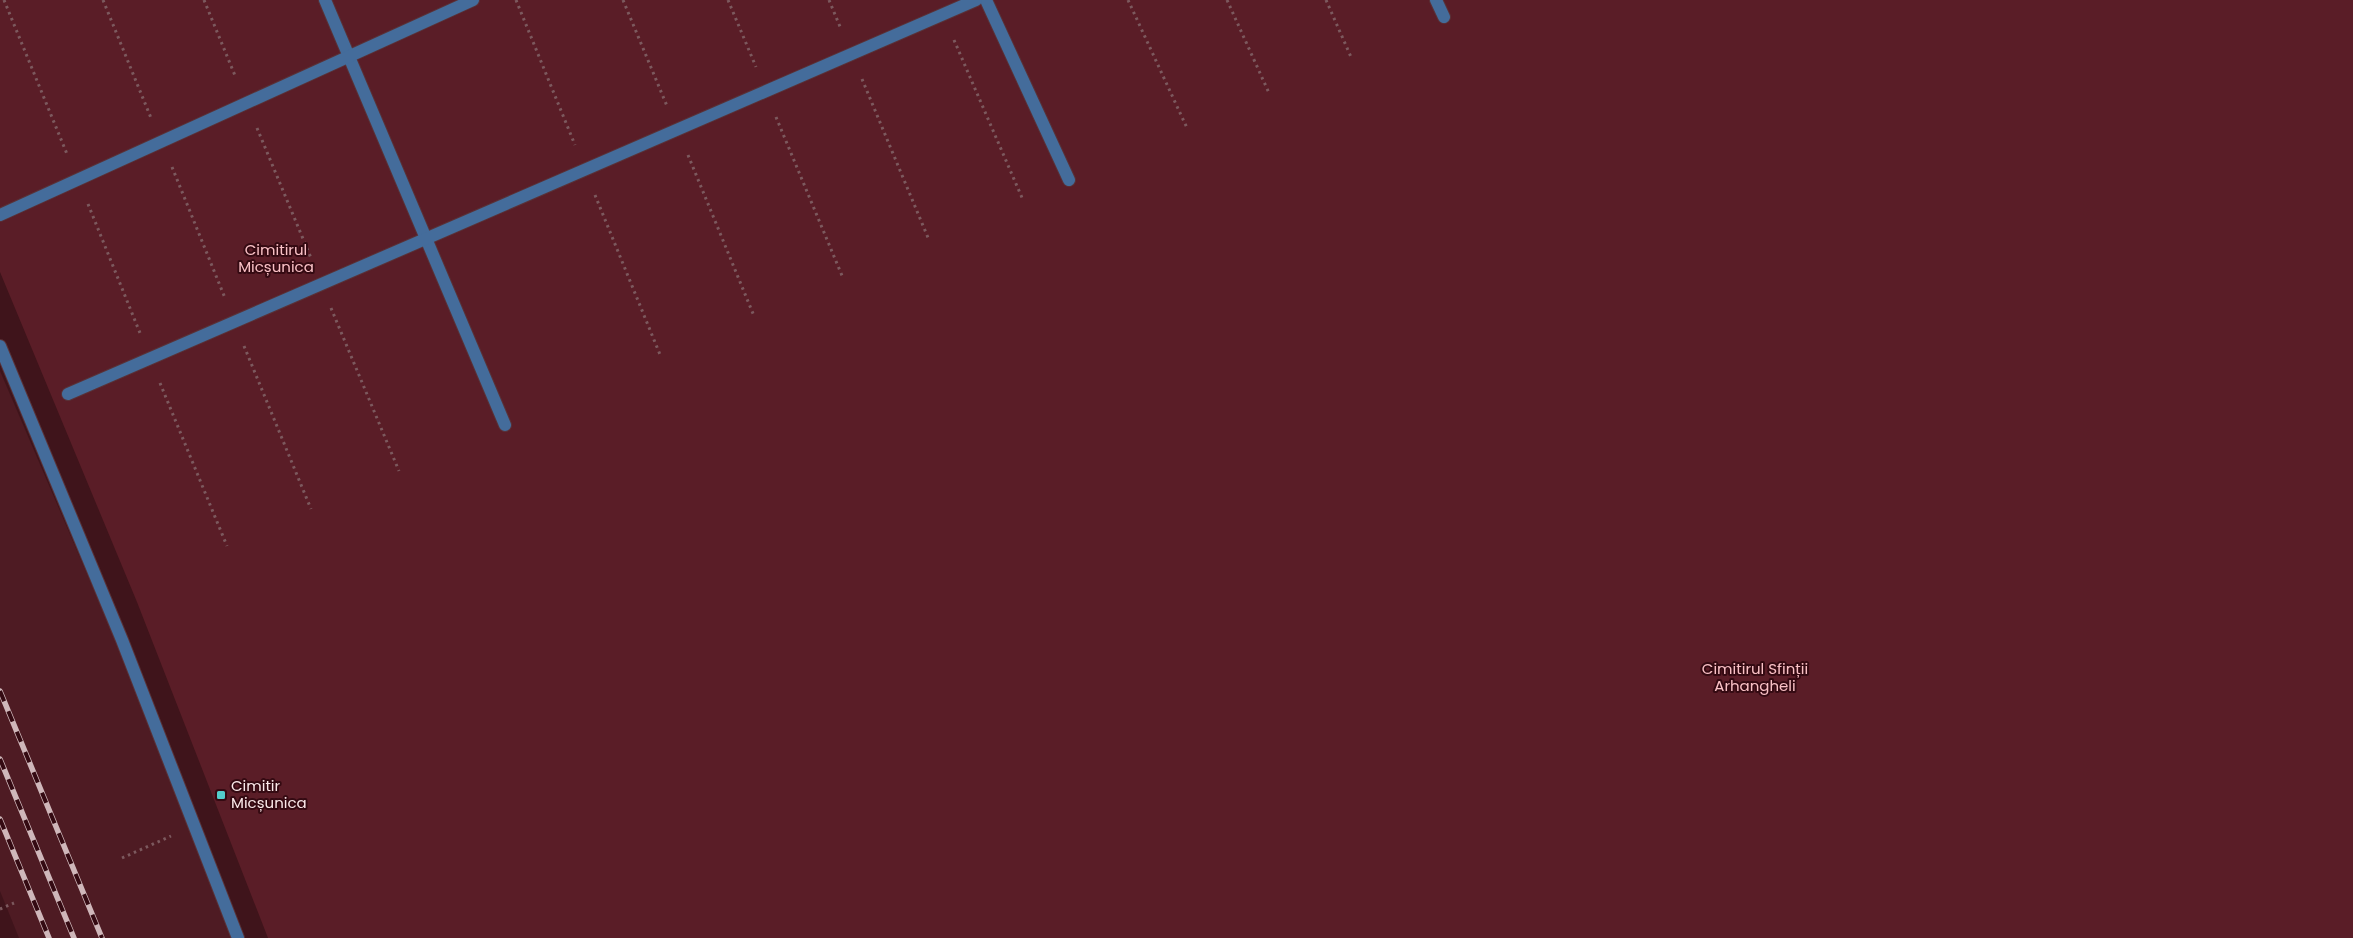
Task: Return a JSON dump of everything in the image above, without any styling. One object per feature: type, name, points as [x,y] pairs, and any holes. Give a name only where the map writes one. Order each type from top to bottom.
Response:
[{"type":"street","points":[[325,0],[505,425]]},
{"type":"street","points":[[0,215],[474,0]]},
{"type":"street","points":[[68,394],[976,0]]},
{"type":"street","points":[[986,0],[1069,180]]},
{"type":"street","points":[[1436,0],[1444,16]]},
{"type":"street","points":[[0,346],[122,640],[238,938]]},
{"type":"path","points":[[4,0],[227,546]]},
{"type":"path","points":[[104,0],[311,509]]},
{"type":"path","points":[[204,0],[399,471]]},
{"type":"path","points":[[623,0],[754,316]]},
{"type":"path","points":[[728,0],[843,278]]},
{"type":"path","points":[[829,0],[929,240]]},
{"type":"path","points":[[1128,0],[1187,128]]},
{"type":"path","points":[[1227,0],[1270,93]]},
{"type":"path","points":[[1326,0],[1351,57]]},
{"type":"path","points":[[943,14],[1023,200]]},
{"type":"path","points":[[122,858],[194,825]]},
{"type":"path","points":[[0,909],[14,903]]},
{"type":"shaded area","points":[[0,371],[243,938],[19,938],[0,891]]},
{"type":"green space","points":[[0,0],[2353,0],[2353,938],[268,938],[137,602],[0,272]]},
{"type":"railway","points":[[0,691],[102,938]]},
{"type":"railway","points":[[0,759],[74,938]]},
{"type":"railway","points":[[0,819],[49,938]]},
{"type":"place","name":"Cimitir Micșunica","points":[[221,795]]},
{"type":"park label","name":"Cimitirul Micșunica","points":[[276,258]]},
{"type":"park label","name":"Cimitirul Sfinții Arhangheli","points":[[1755,678]]}]
